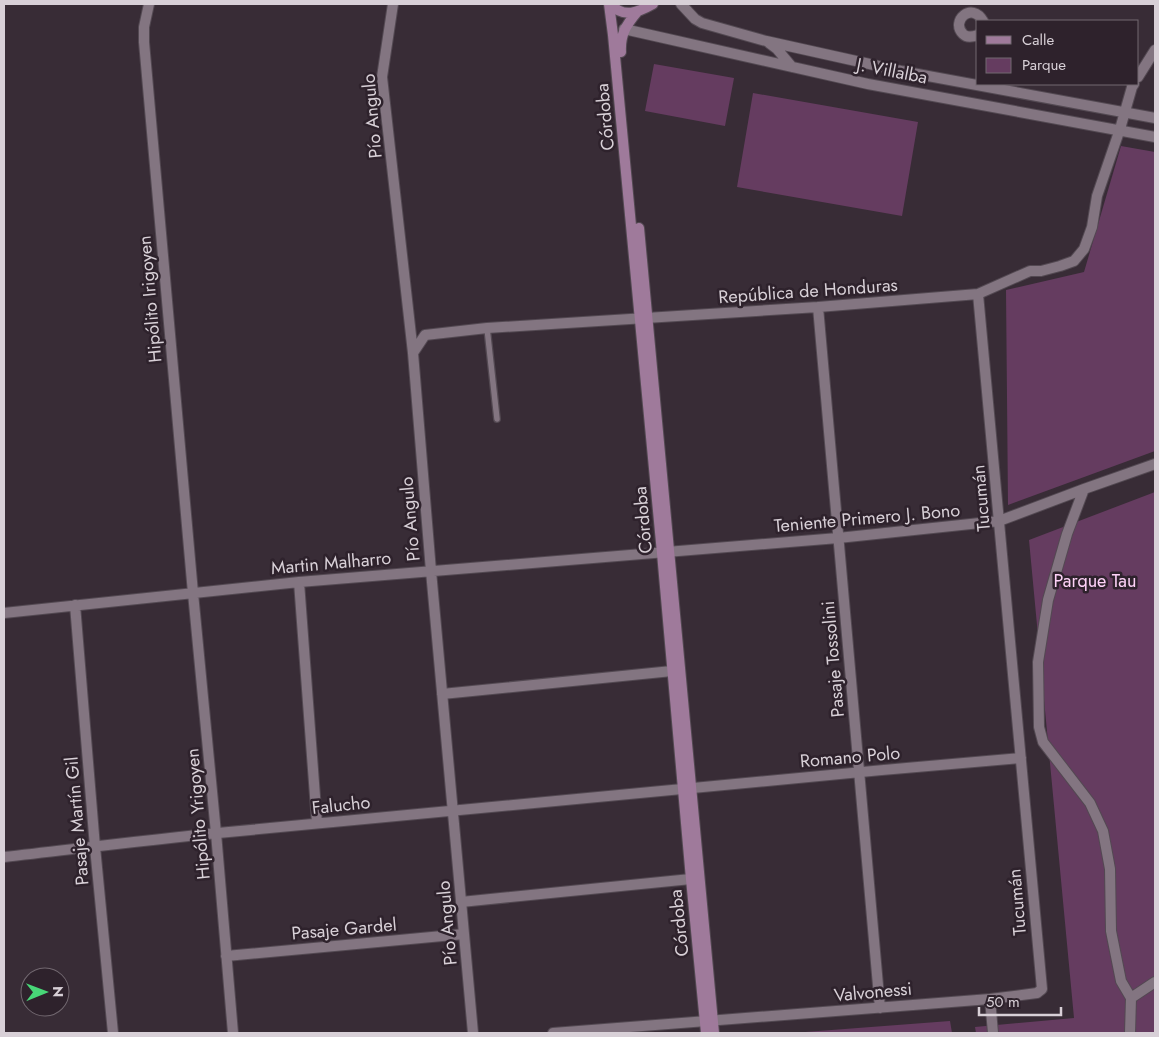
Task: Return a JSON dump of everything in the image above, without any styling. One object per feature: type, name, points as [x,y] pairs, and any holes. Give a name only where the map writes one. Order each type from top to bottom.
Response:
[{"type":"street","name":"Hipólito Irigoyen","points":[[149,4],[144,26],[144,42],[193,593]]},
{"type":"street","name":"Pío Angulo","points":[[393,4],[382,77],[413,353],[473,1033]]},
{"type":"street","points":[[610,4],[619,11],[637,12]]},
{"type":"street","name":"Córdoba","points":[[610,4],[644,319]]},
{"type":"street","points":[[624,29],[637,12],[653,4]]},
{"type":"street","name":"J. Villalba","points":[[681,4],[702,23],[766,41],[901,71],[976,85]]},
{"type":"street","points":[[976,35],[965,36],[960,30],[959,22],[972,8],[982,20]]},
{"type":"street","name":"Córdoba","points":[[624,29],[621,37],[621,50],[709,1022],[706,1033]]},
{"type":"street","name":"J. Villalba","points":[[624,29],[868,84],[1155,136]]},
{"type":"street","points":[[766,41],[777,49],[792,67]]},
{"type":"street","points":[[1139,75],[1155,50]]},
{"type":"street","name":"J. Villalba","points":[[977,85],[1155,118]]},
{"type":"street","points":[[978,294],[1030,271],[1060,266],[1074,261],[1084,249],[1092,227],[1097,196],[1133,85]]},
{"type":"street","name":"República de Honduras","points":[[413,353],[426,335],[487,328],[818,307],[978,294]]},
{"type":"street","name":"Tucumán","points":[[978,294],[1042,989]]},
{"type":"street","name":"Pasaje Tossolini","points":[[818,307],[880,1008]]},
{"type":"street","name":"Teniente Primero J. Bono","points":[[666,552],[838,538],[999,521],[1155,464]]},
{"type":"street","points":[[1084,489],[1067,534],[1048,600],[1038,662],[1039,727],[1043,742],[1090,803],[1103,831],[1110,869],[1111,931],[1121,981],[1131,998],[1130,1033]]},
{"type":"street","name":"Martin Malharro","points":[[4,613],[299,582],[666,552]]},
{"type":"street","name":"Córdoba","points":[[666,552],[672,671],[687,788],[691,879],[709,1022],[714,1033]]},
{"type":"street","points":[[299,582],[317,823]]},
{"type":"street","name":"Hipólito Yrigoyen","points":[[193,593],[233,1033]]},
{"type":"street","name":"Pasaje Martín Gil","points":[[75,605],[113,1033]]},
{"type":"street","points":[[442,694],[672,671]]},
{"type":"street","name":"Romano Polo","points":[[687,788],[1021,758]]},
{"type":"street","name":"Falucho","points":[[4,857],[216,833],[687,788]]},
{"type":"street","points":[[461,902],[691,879]]},
{"type":"street","name":"Pasaje Gardel","points":[[226,956],[464,934]]},
{"type":"street","points":[[1131,998],[1155,982]]},
{"type":"street","name":"Valvonessi","points":[[554,1033],[990,999],[1037,993],[1042,989]]},
{"type":"street","points":[[990,999],[993,1033]]},
{"type":"lane","points":[[487,328],[497,419]]},
{"type":"green space","points":[[654,64],[734,78],[725,126],[645,111]]},
{"type":"green space","points":[[753,93],[918,122],[902,216],[737,187]]},
{"type":"green space","points":[[1121,146],[1155,152],[1155,451],[1008,505],[1006,290],[1084,272]]},
{"type":"green space","name":"Parque Tau","points":[[1155,492],[1155,1033],[976,1033],[975,1027],[1074,1018],[1029,540]]},
{"type":"green space","points":[[950,1021],[952,1033],[792,1033]]}]
